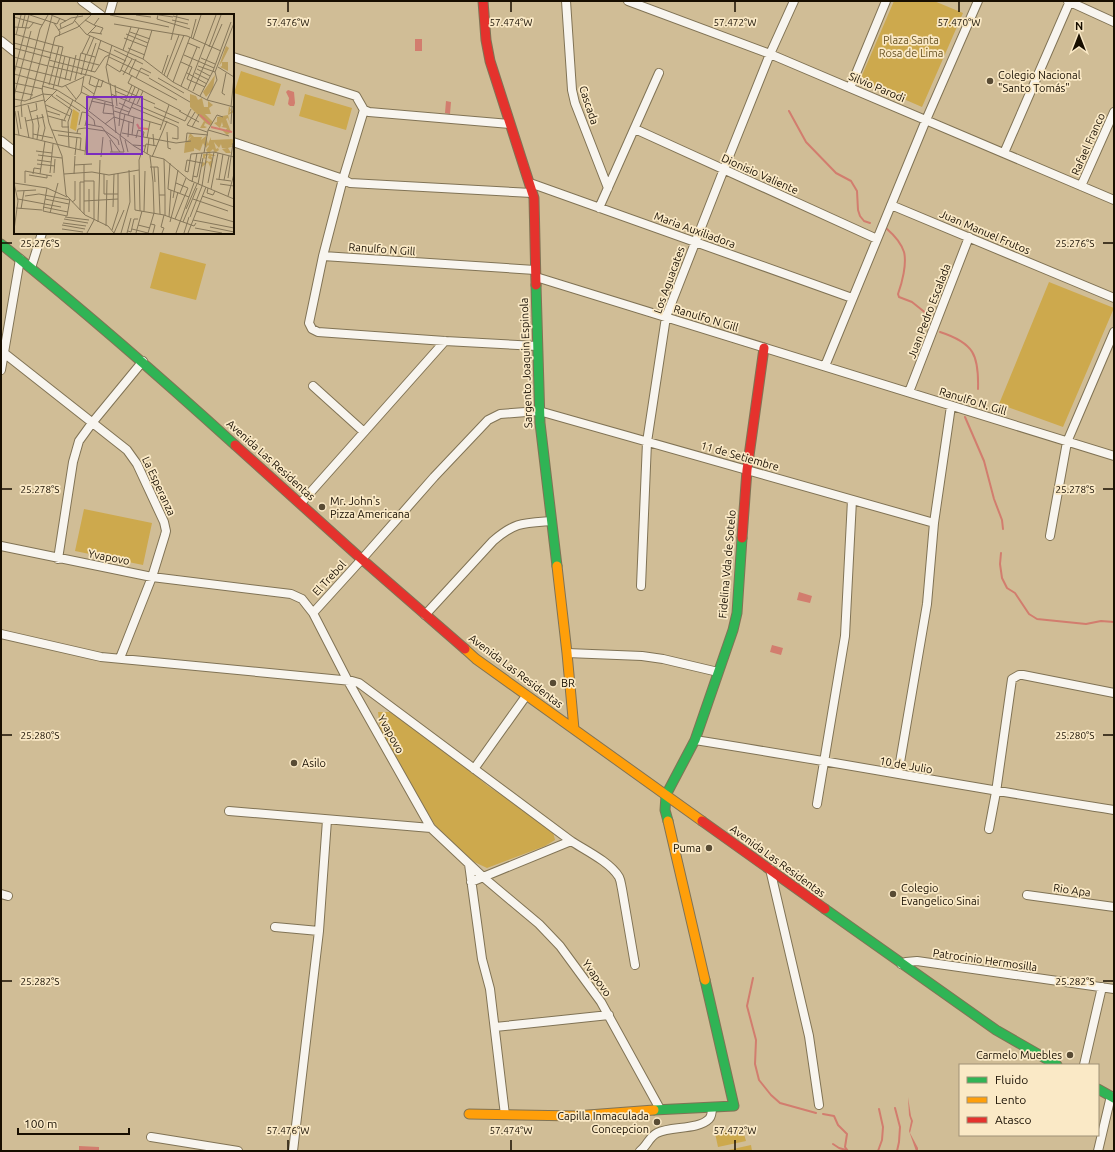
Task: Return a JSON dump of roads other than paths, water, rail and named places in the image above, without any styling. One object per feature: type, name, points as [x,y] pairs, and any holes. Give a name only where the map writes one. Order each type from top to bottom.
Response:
[{"type":"street","points":[[82,1],[100,14]]},
{"type":"street","points":[[109,14],[114,1]]},
{"type":"street","name":"Sargento Joaquin Espinola","points":[[483,1],[486,40],[490,61],[530,183],[534,205],[539,411],[567,653],[574,729]]},
{"type":"street","name":"Cascada","points":[[566,1],[572,90],[575,103],[608,188]]},
{"type":"street","name":"Silvio Parodi","points":[[628,1],[770,54],[1114,200]]},
{"type":"street","name":"Los Aguacates","points":[[641,586],[647,442],[666,317],[694,242],[770,54],[794,1]]},
{"type":"street","points":[[850,88],[886,1]]},
{"type":"street","points":[[825,366],[926,120],[978,1]]},
{"type":"street","points":[[1004,153],[1069,1],[1114,22]]},
{"type":"street","points":[[1,42],[14,51]]},
{"type":"street","points":[[234,57],[356,96],[364,110],[377,114],[510,124]]},
{"type":"street","points":[[599,208],[659,73]]},
{"type":"street","points":[[364,110],[342,179],[323,256],[309,323],[312,329],[318,332],[537,346]]},
{"type":"street","name":"Rafael Franco","points":[[1081,186],[1114,112]]},
{"type":"street","name":"Dionisio Valiente","points":[[634,129],[877,239]]},
{"type":"street","points":[[1,141],[14,151]]},
{"type":"street","points":[[234,142],[350,183],[532,193]]},
{"type":"street","name":"Maria Auxiliadora","points":[[530,183],[852,298]]},
{"type":"street","name":"Juan Manuel Frutos","points":[[891,204],[1114,298]]},
{"type":"street","points":[[31,268],[42,234]]},
{"type":"street","name":"Juan Pedro Escalada","points":[[909,392],[969,237]]},
{"type":"street","name":"Avenida Las Residentas","points":[[1,244],[88,314],[143,361],[424,615],[476,659],[901,964],[996,1030],[1055,1064]]},
{"type":"street","name":"Ranulfo N Gill","points":[[323,256],[535,274],[666,317],[825,366]]},
{"type":"street","points":[[1,370],[4,353],[4,332],[20,259]]},
{"type":"street","points":[[1050,536],[1067,442],[1114,332]]},
{"type":"street","points":[[301,503],[445,341]]},
{"type":"street","name":"Fidelina Vda de Sotelo","points":[[666,795],[695,740],[733,630],[737,613],[747,470],[764,348]]},
{"type":"street","name":"La Esperanza","points":[[4,353],[131,454],[164,522],[166,531],[152,577],[120,658]]},
{"type":"street","points":[[58,558],[75,452],[79,441],[143,361]]},
{"type":"street","name":"Ranulfo N. Gill","points":[[825,366],[1114,456]]},
{"type":"street","points":[[312,386],[364,432]]},
{"type":"street","points":[[898,774],[927,604],[934,523],[951,406]]},
{"type":"street","name":"11 de Setiembre","points":[[539,411],[934,523]]},
{"type":"street","name":"El Trebol","points":[[313,613],[434,477],[488,420],[500,414],[539,411]]},
{"type":"street","points":[[817,804],[845,636],[852,500]]},
{"type":"street","points":[[424,615],[502,532],[521,524],[551,521]]},
{"type":"street","name":"Yvapovo","points":[[1,546],[152,577],[291,594],[302,599],[313,613],[348,681],[431,828],[483,877],[539,924],[560,946],[609,1015],[660,1109]]},
{"type":"street","points":[[1,634],[101,657],[359,683],[571,841],[614,870],[622,889],[635,966]]},
{"type":"street","points":[[567,653],[656,658],[718,672]]},
{"type":"street","points":[[989,829],[996,792],[1012,679],[1015,676],[1023,675],[1114,693]]},
{"type":"street","points":[[474,769],[526,696]]},
{"type":"street","name":"10 de Julio","points":[[695,740],[825,761],[996,792],[1114,810]]},
{"type":"street","points":[[469,1114],[575,1116],[660,1109],[734,1106],[665,810],[666,795]]},
{"type":"street","points":[[228,811],[431,828]]},
{"type":"street","points":[[293,1151],[319,931],[327,820]]},
{"type":"street","points":[[471,882],[571,841]]},
{"type":"street","points":[[469,864],[482,959],[490,989],[505,1115]]},
{"type":"street","points":[[770,869],[809,1036],[819,1104]]},
{"type":"street","name":"Rio Apa","points":[[1027,895],[1114,907]]},
{"type":"street","points":[[275,927],[319,931]]},
{"type":"street","name":"Patrocinio Hermosilla","points":[[901,964],[917,961],[1114,989]]},
{"type":"street","points":[[1084,1064],[1102,987]]},
{"type":"street","points":[[495,1027],[609,1015]]},
{"type":"street","points":[[1098,1151],[1112,1097],[1099,1090]]},
{"type":"street","points":[[640,1151],[649,1139],[658,1132],[696,1125],[707,1121],[711,1117],[712,1107]]},
{"type":"street","points":[[151,1137],[238,1151]]},
{"type":"waterway","points":[[789,111],[806,142],[836,173],[851,181],[857,191],[858,210],[860,216],[864,221],[870,223]]},
{"type":"waterway","points":[[887,229],[901,245],[905,257],[898,294],[899,297],[912,302],[927,314]]},
{"type":"waterway","points":[[940,332],[960,341],[972,352],[977,367],[978,389]]},
{"type":"waterway","points":[[965,417],[984,461],[994,499],[1002,520],[1003,529]]},
{"type":"waterway","points":[[1001,553],[1000,564],[1002,578],[1007,588],[1015,593],[1029,614],[1037,619],[1086,624],[1101,621],[1114,622]]},
{"type":"waterway","points":[[753,978],[747,1006],[756,1040],[755,1064],[759,1080],[771,1095],[780,1103],[816,1113]]},
{"type":"waterway","points":[[895,1108],[900,1127],[897,1151]]},
{"type":"waterway","points":[[878,1151],[882,1140],[883,1127],[879,1109]]},
{"type":"waterway","points":[[823,1114],[834,1116],[838,1125],[847,1134],[845,1147],[848,1151]]},
{"type":"waterway","points":[[833,1144],[846,1150]]},
{"type":"place","name":"Colegio Nacional \"Santo Tomás\"","points":[[990,81]]},
{"type":"place","name":"Mr. John's Pizza Americana","points":[[322,507]]},
{"type":"place","name":"BR","points":[[553,683]]},
{"type":"place","name":"Asilo","points":[[294,763]]},
{"type":"place","name":"Puma","points":[[709,848]]},
{"type":"place","name":"Colegio Evangelico Sinai","points":[[893,894]]},
{"type":"place","name":"Carmelo Muebles","points":[[1070,1055]]},
{"type":"place","name":"Capilla Inmaculada Concepcion","points":[[657,1122]]},
{"type":"park label","name":"Plaza Santa Rosa de Lima","points":[[911,46]]}]
